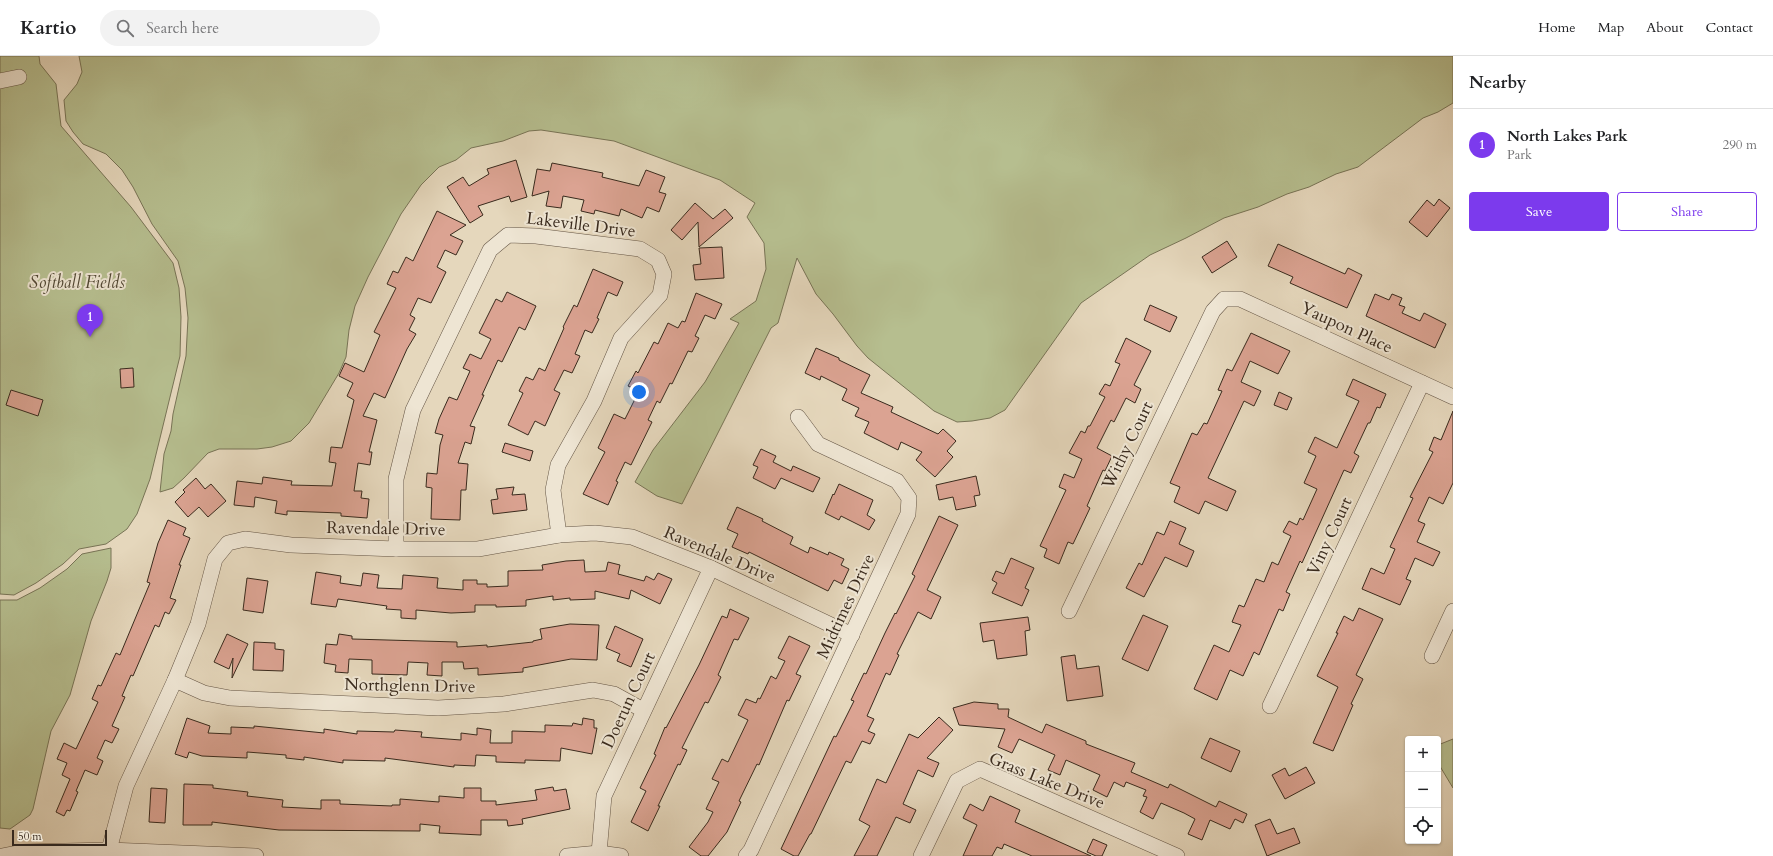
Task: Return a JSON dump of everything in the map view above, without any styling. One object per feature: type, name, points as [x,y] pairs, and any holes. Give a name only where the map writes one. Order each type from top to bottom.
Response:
[{"type":"street","points":[[0,82],[19,77]]},
{"type":"street","name":"Lakeville Drive","points":[[396,549],[396,479],[413,410],[490,250],[508,235],[536,236],[640,249],[658,260],[664,274],[660,295],[622,338],[594,401],[558,465],[553,490],[559,535]]},
{"type":"street","name":"Yaupon Place","points":[[1224,299],[1240,299],[1453,397]]},
{"type":"street","name":"Withy Court","points":[[1069,611],[1213,311],[1224,299]]},
{"type":"street","name":"Viny Court","points":[[1270,706],[1422,383]]},
{"type":"street","name":"Midtimes Drive","points":[[746,856],[751,850],[908,514],[909,498],[897,481],[818,444],[798,417]]},
{"type":"street","name":"Ravendale Drive","points":[[109,850],[126,786],[198,624],[214,558],[228,543],[245,539],[291,545],[396,549],[478,549],[559,535],[594,533],[632,538],[711,568],[852,635]]},
{"type":"street","name":"Doerun Court","points":[[599,853],[604,796],[711,568]]},
{"type":"street","points":[[1432,656],[1453,611]]},
{"type":"street","name":"Northglenn Drive","points":[[174,680],[204,693],[230,698],[438,708],[504,704],[593,690],[614,694],[644,710]]},
{"type":"street","name":"Grass Lake Drive","points":[[921,856],[957,781],[980,769],[1178,856]]},
{"type":"street","points":[[2,856],[22,852],[109,850],[256,856]]},
{"type":"street","points":[[567,856],[599,853],[621,856]]},
{"type":"green space","name":"Softball Fields","points":[[0,56],[39,56],[40,64],[56,84],[61,126],[131,207],[173,263],[179,288],[181,317],[180,356],[150,479],[137,514],[127,529],[106,544],[79,549],[63,564],[36,583],[14,595],[0,594]]},
{"type":"green space","points":[[79,56],[1453,56],[1453,103],[1438,112],[1423,118],[1358,167],[1336,174],[1309,187],[1287,194],[1258,207],[1224,218],[1150,255],[1081,303],[1005,410],[990,418],[957,422],[934,411],[868,358],[816,294],[797,258],[778,323],[771,328],[682,504],[657,496],[635,482],[653,450],[705,382],[739,323],[730,319],[756,301],[766,269],[764,243],[747,217],[755,203],[720,180],[614,141],[541,130],[529,131],[503,141],[471,148],[456,160],[439,167],[421,185],[401,214],[368,277],[355,306],[349,330],[346,357],[339,373],[309,423],[291,441],[272,447],[257,449],[219,449],[208,453],[173,488],[160,492],[164,454],[171,431],[173,414],[186,356],[188,318],[185,288],[178,261],[152,224],[133,187],[122,170],[106,154],[83,144],[66,121],[64,100],[77,84],[82,72]]},
{"type":"green space","points":[[111,548],[111,568],[91,621],[70,695],[51,731],[33,809],[30,815],[10,829],[0,828],[0,600],[17,600],[40,588],[67,569],[82,554]]},
{"type":"green space","points":[[1453,739],[1453,788],[1441,768],[1441,744]]},
{"type":"building","points":[[516,160],[527,197],[511,202],[509,196],[478,206],[483,215],[470,223],[447,187],[463,177],[469,186],[489,174],[487,169]]},
{"type":"building","points":[[552,163],[603,173],[602,177],[639,186],[646,170],[665,177],[659,192],[666,194],[659,212],[647,207],[642,218],[621,209],[619,216],[595,210],[594,214],[581,211],[584,200],[563,196],[561,208],[546,206],[549,191],[532,196],[537,169],[550,171]]},
{"type":"building","points":[[1439,199],[1450,208],[1427,237],[1409,222],[1427,200],[1434,206]]},
{"type":"building","points":[[695,203],[713,219],[725,209],[733,218],[699,247],[698,222],[682,240],[671,230]]},
{"type":"building","points":[[437,211],[466,225],[450,235],[463,241],[456,255],[445,250],[437,267],[446,272],[431,303],[418,298],[410,315],[415,318],[409,330],[416,334],[407,349],[385,398],[374,393],[363,416],[377,420],[369,452],[372,452],[370,465],[358,463],[354,491],[362,491],[361,498],[369,499],[367,518],[341,516],[341,513],[287,511],[287,515],[275,513],[277,501],[255,497],[254,507],[234,505],[237,481],[262,484],[263,477],[292,481],[291,485],[332,486],[336,463],[329,462],[331,447],[342,448],[354,400],[347,396],[353,383],[339,376],[345,363],[364,372],[380,335],[374,332],[396,288],[387,284],[393,271],[398,273],[406,257],[413,261]]},
{"type":"building","points":[[1227,241],[1237,257],[1212,273],[1202,257]]},
{"type":"building","points":[[1278,244],[1345,274],[1348,268],[1362,275],[1347,308],[1290,283],[1293,277],[1268,266]]},
{"type":"building","points":[[722,247],[724,278],[695,280],[693,265],[701,264],[699,248]]},
{"type":"building","points":[[593,269],[623,282],[617,296],[608,292],[597,318],[599,319],[592,333],[585,330],[575,354],[580,356],[572,373],[564,370],[554,390],[560,393],[545,426],[535,421],[528,435],[508,425],[523,393],[519,391],[526,377],[533,380],[539,368],[545,371],[564,328],[563,327],[574,305],[577,307]]},
{"type":"building","points":[[507,292],[536,306],[525,330],[519,327],[502,362],[498,360],[470,426],[475,427],[471,444],[465,442],[458,463],[468,464],[466,490],[461,490],[460,520],[431,519],[432,488],[426,487],[427,473],[437,474],[440,445],[443,435],[435,433],[439,419],[449,397],[457,400],[470,371],[463,368],[470,354],[481,359],[491,339],[479,333],[496,299],[502,302]]},
{"type":"building","points":[[696,293],[722,304],[715,319],[705,315],[695,336],[699,338],[692,352],[688,351],[672,384],[670,383],[660,403],[657,401],[648,420],[652,422],[631,465],[625,462],[616,481],[618,482],[608,505],[583,494],[605,452],[598,448],[614,414],[625,419],[639,391],[628,386],[636,371],[638,373],[654,342],[658,344],[668,323],[678,328],[682,321],[685,322]]},
{"type":"building","points":[[1375,294],[1389,300],[1392,294],[1402,298],[1399,305],[1405,307],[1402,313],[1420,321],[1424,313],[1446,324],[1435,348],[1366,316]]},
{"type":"building","points":[[1150,305],[1177,317],[1170,332],[1144,320]]},
{"type":"building","points":[[1251,333],[1290,351],[1278,374],[1250,361],[1241,382],[1261,391],[1254,406],[1244,401],[1208,478],[1236,491],[1227,511],[1205,501],[1199,514],[1174,502],[1180,487],[1170,483],[1192,433],[1197,435],[1204,423],[1207,424],[1222,391],[1218,390],[1227,369],[1232,371]]},
{"type":"building","points":[[1126,338],[1151,351],[1134,385],[1141,389],[1135,403],[1126,398],[1114,422],[1111,420],[1097,448],[1112,456],[1105,471],[1103,470],[1087,506],[1090,508],[1073,544],[1068,542],[1059,564],[1044,557],[1047,549],[1040,546],[1066,490],[1059,487],[1064,474],[1074,478],[1082,459],[1069,453],[1081,431],[1085,433],[1088,426],[1090,426],[1105,397],[1099,394],[1105,384],[1110,386],[1120,364],[1115,362]]},
{"type":"building","points":[[816,348],[839,358],[839,360],[870,375],[861,393],[893,407],[891,412],[938,434],[943,429],[956,441],[947,451],[953,457],[935,477],[916,460],[922,452],[901,442],[898,450],[864,433],[869,422],[855,416],[859,408],[842,400],[847,389],[821,376],[820,380],[805,373]]},
{"type":"building","points":[[133,368],[134,387],[121,388],[120,369]]},
{"type":"building","points":[[1353,379],[1386,394],[1380,408],[1377,407],[1370,423],[1368,423],[1354,453],[1359,456],[1351,473],[1344,470],[1302,563],[1300,561],[1286,592],[1290,594],[1283,611],[1279,609],[1259,655],[1254,652],[1243,676],[1230,670],[1217,700],[1194,689],[1214,645],[1229,652],[1241,625],[1232,622],[1239,605],[1244,607],[1256,579],[1264,582],[1272,562],[1278,565],[1291,536],[1283,532],[1289,521],[1297,525],[1300,518],[1303,520],[1317,489],[1304,483],[1316,456],[1308,452],[1315,437],[1337,448],[1359,401],[1346,395]]},
{"type":"building","points":[[11,390],[43,400],[38,416],[6,405]]},
{"type":"building","points":[[1279,392],[1292,398],[1287,410],[1274,405]]},
{"type":"building","points":[[1453,411],[1453,483],[1443,504],[1429,497],[1418,521],[1425,524],[1417,542],[1440,552],[1433,566],[1415,558],[1406,579],[1411,581],[1400,605],[1362,589],[1371,568],[1384,574],[1395,549],[1390,547],[1413,498],[1410,497],[1433,452],[1429,450],[1434,437],[1441,440]]},
{"type":"building","points":[[505,443],[533,451],[530,461],[502,452]]},
{"type":"building","points":[[761,449],[776,456],[773,462],[791,471],[793,466],[820,478],[813,492],[781,478],[775,489],[753,478],[758,467],[753,465]]},
{"type":"building","points":[[976,476],[980,495],[974,496],[976,506],[956,510],[953,497],[939,500],[936,485]]},
{"type":"building","points":[[196,478],[205,489],[211,484],[226,501],[208,517],[199,507],[188,517],[175,502],[185,492],[183,490]]},
{"type":"building","points":[[839,484],[873,500],[867,515],[875,520],[869,530],[841,516],[839,520],[825,513]]},
{"type":"building","points":[[514,487],[512,495],[525,494],[527,510],[493,514],[491,500],[498,499],[496,489]]},
{"type":"building","points":[[737,507],[763,519],[762,521],[793,537],[790,544],[808,553],[810,547],[828,555],[829,552],[844,559],[841,565],[849,569],[842,584],[834,580],[828,591],[749,552],[748,554],[732,547],[738,534],[727,529]]},
{"type":"building","points":[[939,516],[958,525],[927,590],[941,597],[931,619],[918,612],[897,654],[899,655],[890,675],[886,673],[867,716],[874,719],[868,731],[875,734],[870,744],[862,741],[851,763],[846,761],[811,834],[798,856],[794,856],[781,849],[834,736],[836,737],[854,701],[851,700],[864,673],[866,674],[895,613],[896,614],[915,576],[912,574]]},
{"type":"building","points":[[168,520],[186,528],[183,535],[190,538],[179,565],[181,565],[170,598],[176,600],[169,614],[165,612],[159,627],[155,625],[133,676],[131,675],[122,696],[125,697],[112,726],[119,729],[112,743],[105,740],[97,758],[103,761],[97,775],[85,770],[76,791],[78,792],[70,811],[67,810],[64,816],[56,812],[70,779],[62,775],[67,763],[57,759],[64,743],[76,749],[98,702],[92,699],[98,685],[101,686],[116,653],[120,655],[150,583],[147,582],[158,543]]},
{"type":"building","points":[[1170,521],[1186,528],[1179,544],[1194,551],[1187,567],[1165,557],[1144,597],[1126,588],[1139,563],[1142,565],[1157,532],[1164,535]]},
{"type":"building","points":[[1011,558],[1034,568],[1025,588],[1029,590],[1022,606],[992,593],[997,583],[992,580],[996,571],[1004,574]]},
{"type":"building","points":[[584,560],[585,572],[606,571],[608,562],[620,565],[618,574],[644,581],[646,576],[654,580],[658,573],[672,579],[660,604],[631,590],[629,599],[595,591],[595,599],[570,600],[570,598],[553,600],[553,596],[526,600],[526,606],[496,607],[496,605],[475,605],[475,612],[451,613],[416,610],[416,619],[401,618],[401,610],[386,609],[387,606],[338,599],[336,607],[311,604],[316,572],[341,576],[340,583],[361,586],[363,573],[379,575],[377,588],[402,589],[403,575],[438,578],[437,588],[463,590],[463,580],[477,580],[477,584],[487,584],[487,587],[508,586],[508,571],[543,570],[542,565]]},
{"type":"building","points":[[247,578],[268,581],[263,613],[243,610]]},
{"type":"building","points":[[1359,608],[1383,619],[1356,675],[1363,679],[1351,704],[1353,705],[1333,751],[1313,743],[1338,687],[1317,676],[1338,633],[1336,633],[1344,616],[1353,621]]},
{"type":"building","points":[[730,609],[749,618],[738,640],[734,639],[718,675],[721,677],[708,703],[705,702],[682,748],[687,750],[680,765],[678,764],[648,831],[631,822],[646,791],[640,788],[656,755],[654,754],[665,727],[666,728],[699,665],[722,616],[727,618]]},
{"type":"building","points":[[1143,615],[1168,626],[1148,671],[1122,659]]},
{"type":"building","points":[[1028,617],[1030,630],[1025,631],[1027,655],[997,659],[994,640],[983,642],[980,623]]},
{"type":"building","points":[[570,624],[599,625],[597,660],[571,659],[523,668],[523,672],[478,675],[478,668],[464,669],[463,662],[442,662],[442,676],[427,675],[428,663],[408,662],[407,675],[372,674],[372,660],[349,659],[348,673],[335,672],[336,665],[324,663],[326,644],[337,645],[339,634],[352,636],[352,639],[457,642],[457,647],[487,645],[487,647],[533,642],[542,639],[540,629]]},
{"type":"building","points":[[615,626],[643,639],[631,667],[617,661],[620,654],[606,648]]},
{"type":"building","points":[[227,634],[248,644],[232,678],[233,658],[229,669],[214,662]]},
{"type":"building","points":[[789,636],[810,646],[796,674],[801,676],[789,701],[787,700],[759,765],[757,764],[739,801],[741,802],[727,832],[708,856],[701,856],[689,847],[708,822],[713,812],[706,809],[719,782],[712,779],[722,759],[728,762],[748,720],[738,715],[746,699],[756,703],[758,698],[760,699],[771,676],[776,679],[785,661],[778,658]]},
{"type":"building","points":[[254,642],[275,643],[275,649],[284,650],[283,671],[253,670]]},
{"type":"building","points":[[1075,655],[1077,669],[1099,666],[1103,696],[1067,701],[1061,657]]},
{"type":"building","points":[[974,702],[998,704],[998,709],[1009,709],[1008,717],[1042,733],[1046,724],[1086,741],[1086,744],[1135,763],[1131,772],[1168,788],[1170,784],[1216,807],[1219,801],[1247,814],[1243,823],[1235,819],[1230,829],[1210,820],[1202,840],[1188,834],[1195,819],[1184,813],[1161,803],[1153,819],[1140,812],[1147,797],[1143,796],[1146,790],[1126,782],[1124,787],[1114,782],[1107,797],[1093,790],[1100,775],[1066,760],[1060,775],[1048,770],[1055,755],[1019,739],[1012,753],[998,747],[1005,729],[959,725],[953,708]]},
{"type":"building","points":[[939,717],[953,730],[927,758],[939,763],[933,777],[918,770],[903,804],[916,810],[910,823],[896,817],[877,856],[854,856],[870,826],[859,820],[877,779],[886,783],[909,734],[918,738]]},
{"type":"building","points":[[187,718],[210,726],[208,733],[231,734],[231,727],[254,728],[254,726],[324,733],[324,729],[357,734],[357,731],[394,732],[395,730],[422,732],[421,737],[461,740],[461,733],[477,735],[477,728],[491,730],[490,743],[512,743],[512,731],[545,732],[545,725],[572,726],[573,723],[582,725],[583,718],[594,720],[594,728],[597,728],[592,754],[561,748],[560,761],[525,760],[525,763],[496,762],[496,756],[476,755],[475,766],[454,765],[454,767],[385,758],[385,761],[343,760],[343,763],[304,757],[304,760],[286,758],[286,755],[247,752],[247,758],[202,756],[189,752],[187,758],[175,754]]},
{"type":"building","points":[[1210,738],[1240,751],[1231,772],[1201,758]]},
{"type":"building","points":[[1306,767],[1315,783],[1285,799],[1272,775],[1285,768],[1289,776]]},
{"type":"building","points":[[184,784],[213,785],[213,788],[248,792],[247,796],[283,800],[282,807],[321,809],[321,800],[340,800],[340,804],[392,806],[400,805],[400,799],[439,802],[439,796],[464,798],[464,788],[481,788],[481,801],[496,801],[496,805],[537,800],[535,790],[553,787],[554,791],[566,789],[570,809],[522,819],[523,824],[508,826],[507,820],[481,820],[481,835],[439,833],[440,826],[420,824],[420,831],[279,830],[212,822],[212,825],[183,825]]},
{"type":"building","points":[[151,788],[167,789],[165,823],[149,822]]},
{"type":"building","points":[[990,796],[1020,810],[1015,822],[1091,856],[1032,856],[1004,844],[1002,849],[997,847],[992,856],[963,856],[977,825],[963,818],[970,804],[983,811]]},
{"type":"building","points":[[1270,819],[1277,834],[1294,828],[1300,843],[1267,856],[1255,825]]},
{"type":"building","points":[[1093,839],[1107,845],[1102,856],[1096,856],[1087,852]]},
{"type":"place","name":"North Lakes Park","points":[[90,337]]}]
